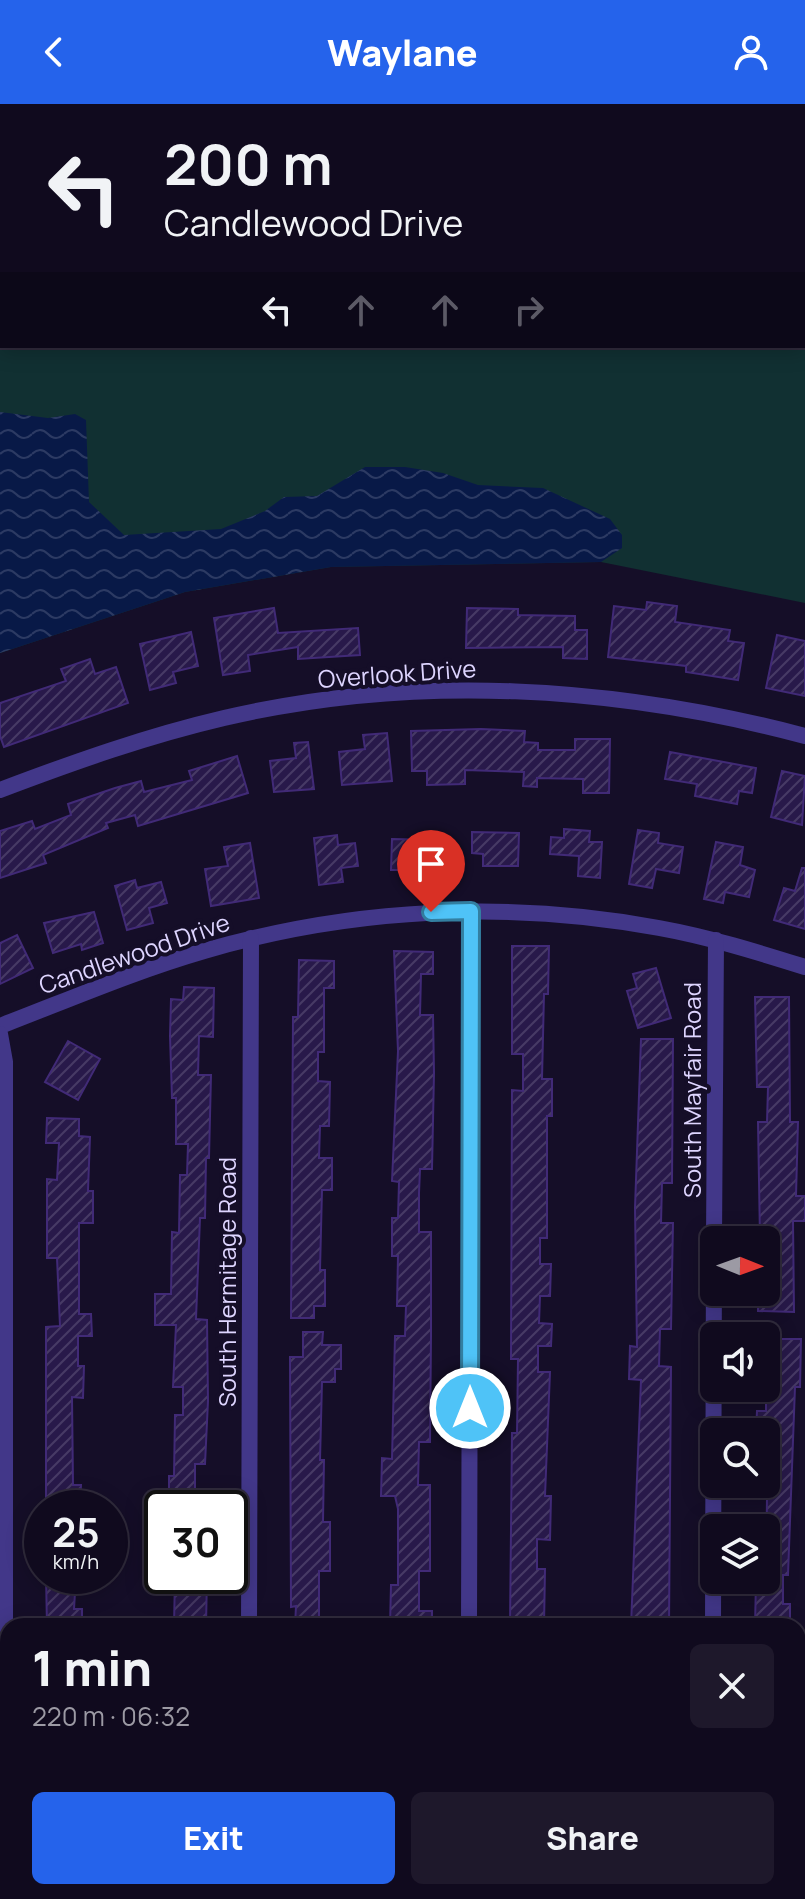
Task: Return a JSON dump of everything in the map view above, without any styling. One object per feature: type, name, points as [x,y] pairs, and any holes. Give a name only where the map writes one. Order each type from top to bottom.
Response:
[{"type":"street","name":"Overlook Drive","points":[[0,790],[147,738],[226,717],[293,704],[412,692],[572,694],[722,715],[805,736]]},
{"type":"street","name":"Candlewood Drive","points":[[0,1026],[167,962],[251,938],[373,916],[471,911],[601,919],[716,940],[805,967]]},
{"type":"street","points":[[469,1618],[471,911]]},
{"type":"street","name":"South Hermitage Road","points":[[249,1618],[251,938]]},
{"type":"street","name":"South Mayfair Road","points":[[714,1226],[716,940]]},
{"type":"street","points":[[0,1034],[5,1062],[5,1618]]},
{"type":"street","name":"South Mayfair Road","points":[[713,1618],[714,1306]]},
{"type":"green space","points":[[0,348],[805,348],[805,603],[601,562],[331,567],[185,592],[0,653]]},
{"type":"water","points":[[0,412],[48,418],[75,414],[86,420],[89,502],[124,535],[221,529],[265,511],[284,497],[317,496],[365,467],[405,467],[443,473],[478,485],[543,488],[610,519],[622,535],[622,548],[601,562],[331,567],[185,592],[0,653]]},
{"type":"building","points":[[647,602],[677,606],[675,622],[730,630],[728,641],[744,643],[738,680],[686,672],[686,666],[608,657],[614,606],[646,610]]},
{"type":"building","points":[[274,608],[278,633],[358,628],[360,655],[298,659],[298,647],[248,655],[250,671],[223,675],[214,618]]},
{"type":"building","points":[[467,608],[518,609],[518,615],[575,616],[575,630],[587,630],[587,659],[563,658],[563,647],[466,648]]},
{"type":"building","points":[[191,632],[198,666],[173,672],[176,683],[150,690],[140,644]]},
{"type":"building","points":[[777,635],[805,641],[805,696],[766,688]]},
{"type":"building","points":[[90,659],[95,674],[116,667],[128,703],[4,747],[0,736],[0,703],[66,681],[61,669]]},
{"type":"building","points":[[411,731],[525,731],[524,742],[538,743],[538,750],[575,750],[575,739],[610,739],[609,793],[583,793],[583,779],[537,778],[537,787],[523,786],[524,772],[465,770],[465,784],[427,785],[427,771],[412,771]]},
{"type":"building","points":[[387,733],[392,781],[342,785],[339,752],[365,749],[363,735]]},
{"type":"building","points":[[308,742],[314,789],[274,792],[270,761],[296,758],[294,743]]},
{"type":"building","points":[[670,752],[756,768],[752,793],[739,791],[737,804],[695,796],[697,784],[665,779]]},
{"type":"building","points":[[237,756],[248,793],[138,826],[135,815],[106,823],[108,828],[43,855],[46,863],[0,878],[0,831],[32,821],[35,829],[71,815],[68,804],[141,781],[144,792],[192,780],[189,771]]},
{"type":"building","points":[[782,771],[805,776],[802,825],[771,817]]},
{"type":"building","points":[[564,829],[590,831],[589,842],[602,842],[600,878],[578,876],[579,856],[550,854],[551,837],[564,838]]},
{"type":"building","points":[[638,830],[659,833],[658,843],[683,847],[679,873],[656,869],[652,888],[629,884]]},
{"type":"building","points":[[472,832],[519,833],[518,866],[483,866],[483,854],[472,853]]},
{"type":"building","points":[[337,835],[338,845],[355,843],[358,866],[341,868],[343,882],[319,885],[314,838]]},
{"type":"building","points":[[392,839],[440,840],[440,870],[391,870]]},
{"type":"building","points":[[716,842],[743,847],[740,865],[755,870],[749,897],[725,892],[723,903],[704,899]]},
{"type":"building","points":[[250,843],[259,898],[211,906],[205,869],[228,866],[224,847]]},
{"type":"building","points":[[802,868],[805,868],[805,929],[774,920],[784,888],[795,891]]},
{"type":"building","points":[[135,880],[137,888],[161,882],[167,903],[149,908],[153,923],[127,930],[115,886]]},
{"type":"building","points":[[94,912],[103,943],[82,950],[81,944],[53,953],[44,923]]},
{"type":"building","points":[[17,935],[33,968],[0,984],[0,943]]},
{"type":"building","points":[[512,946],[549,946],[548,994],[544,994],[542,1079],[552,1079],[552,1116],[547,1116],[547,1238],[540,1238],[540,1264],[551,1264],[550,1296],[540,1296],[539,1323],[552,1324],[551,1346],[538,1346],[538,1372],[550,1372],[545,1496],[551,1496],[550,1540],[537,1539],[537,1569],[545,1569],[544,1618],[510,1618],[512,1433],[517,1433],[518,1359],[511,1359],[512,1090],[523,1091],[523,1054],[512,1054]]},
{"type":"building","points":[[394,951],[433,952],[433,974],[421,974],[420,1015],[433,1015],[434,1073],[432,1169],[420,1169],[419,1193],[419,1232],[431,1232],[431,1336],[430,1442],[419,1442],[418,1485],[430,1485],[430,1571],[419,1571],[419,1611],[432,1611],[432,1618],[390,1618],[391,1585],[398,1585],[398,1509],[395,1496],[381,1496],[382,1458],[392,1459],[395,1336],[405,1336],[406,1306],[397,1306],[398,1256],[392,1256],[392,1218],[398,1218],[399,1182],[392,1181],[398,1051]]},
{"type":"building","points":[[299,960],[334,961],[334,988],[324,988],[324,1052],[318,1052],[318,1081],[330,1082],[329,1126],[320,1126],[319,1158],[332,1158],[332,1190],[322,1190],[320,1270],[325,1270],[325,1306],[314,1306],[314,1318],[291,1318],[293,1017],[298,1017]]},
{"type":"building","points":[[656,968],[671,1018],[638,1028],[627,991],[637,988],[633,974]]},
{"type":"building","points":[[184,987],[214,988],[213,1037],[199,1036],[198,1075],[211,1075],[209,1158],[206,1158],[205,1218],[200,1218],[196,1319],[207,1320],[208,1401],[205,1464],[195,1464],[195,1490],[169,1490],[169,1476],[174,1476],[175,1415],[183,1415],[183,1387],[173,1387],[176,1325],[155,1325],[155,1294],[171,1294],[172,1232],[179,1233],[180,1175],[187,1175],[188,1144],[176,1144],[176,1098],[172,1098],[170,1036],[171,999],[183,1000]]},
{"type":"building","points":[[755,997],[789,997],[790,1122],[798,1122],[796,1196],[805,1196],[805,1221],[793,1221],[794,1312],[758,1311],[758,1306],[780,1306],[780,1226],[760,1226],[758,1122],[767,1122],[768,1087],[757,1087]]},
{"type":"building","points":[[641,1039],[673,1039],[672,1183],[662,1183],[661,1223],[673,1223],[671,1329],[660,1329],[659,1366],[671,1367],[669,1618],[631,1618],[641,1380],[629,1379],[630,1346],[637,1347],[635,1208]]},
{"type":"building","points":[[68,1041],[100,1059],[78,1100],[45,1082]]},
{"type":"building","points":[[47,1118],[79,1119],[79,1136],[90,1137],[88,1191],[93,1191],[93,1223],[79,1223],[79,1314],[91,1314],[92,1336],[78,1336],[78,1366],[84,1366],[83,1398],[72,1397],[73,1485],[81,1485],[81,1490],[46,1490],[46,1327],[60,1326],[57,1258],[47,1258],[47,1179],[57,1180],[59,1143],[46,1143]]},
{"type":"building","points":[[303,1332],[323,1332],[322,1345],[341,1345],[341,1369],[335,1369],[335,1382],[322,1382],[320,1460],[324,1460],[323,1522],[330,1522],[330,1571],[319,1571],[319,1618],[295,1618],[296,1606],[291,1607],[290,1357],[303,1357]]},
{"type":"building","points":[[780,1339],[801,1339],[800,1387],[795,1387],[788,1575],[783,1575],[783,1604],[790,1604],[790,1618],[755,1618],[756,1594],[780,1594],[780,1514],[767,1514],[767,1498],[780,1498],[780,1418],[757,1418],[757,1411],[766,1411],[766,1402],[780,1402]]},
{"type":"building","points":[[46,1594],[75,1594],[74,1609],[82,1609],[82,1618],[47,1618]]},
{"type":"building","points":[[175,1594],[207,1594],[206,1618],[174,1618]]},
{"type":"route","points":[[431,912],[471,911],[470,1408]]}]
